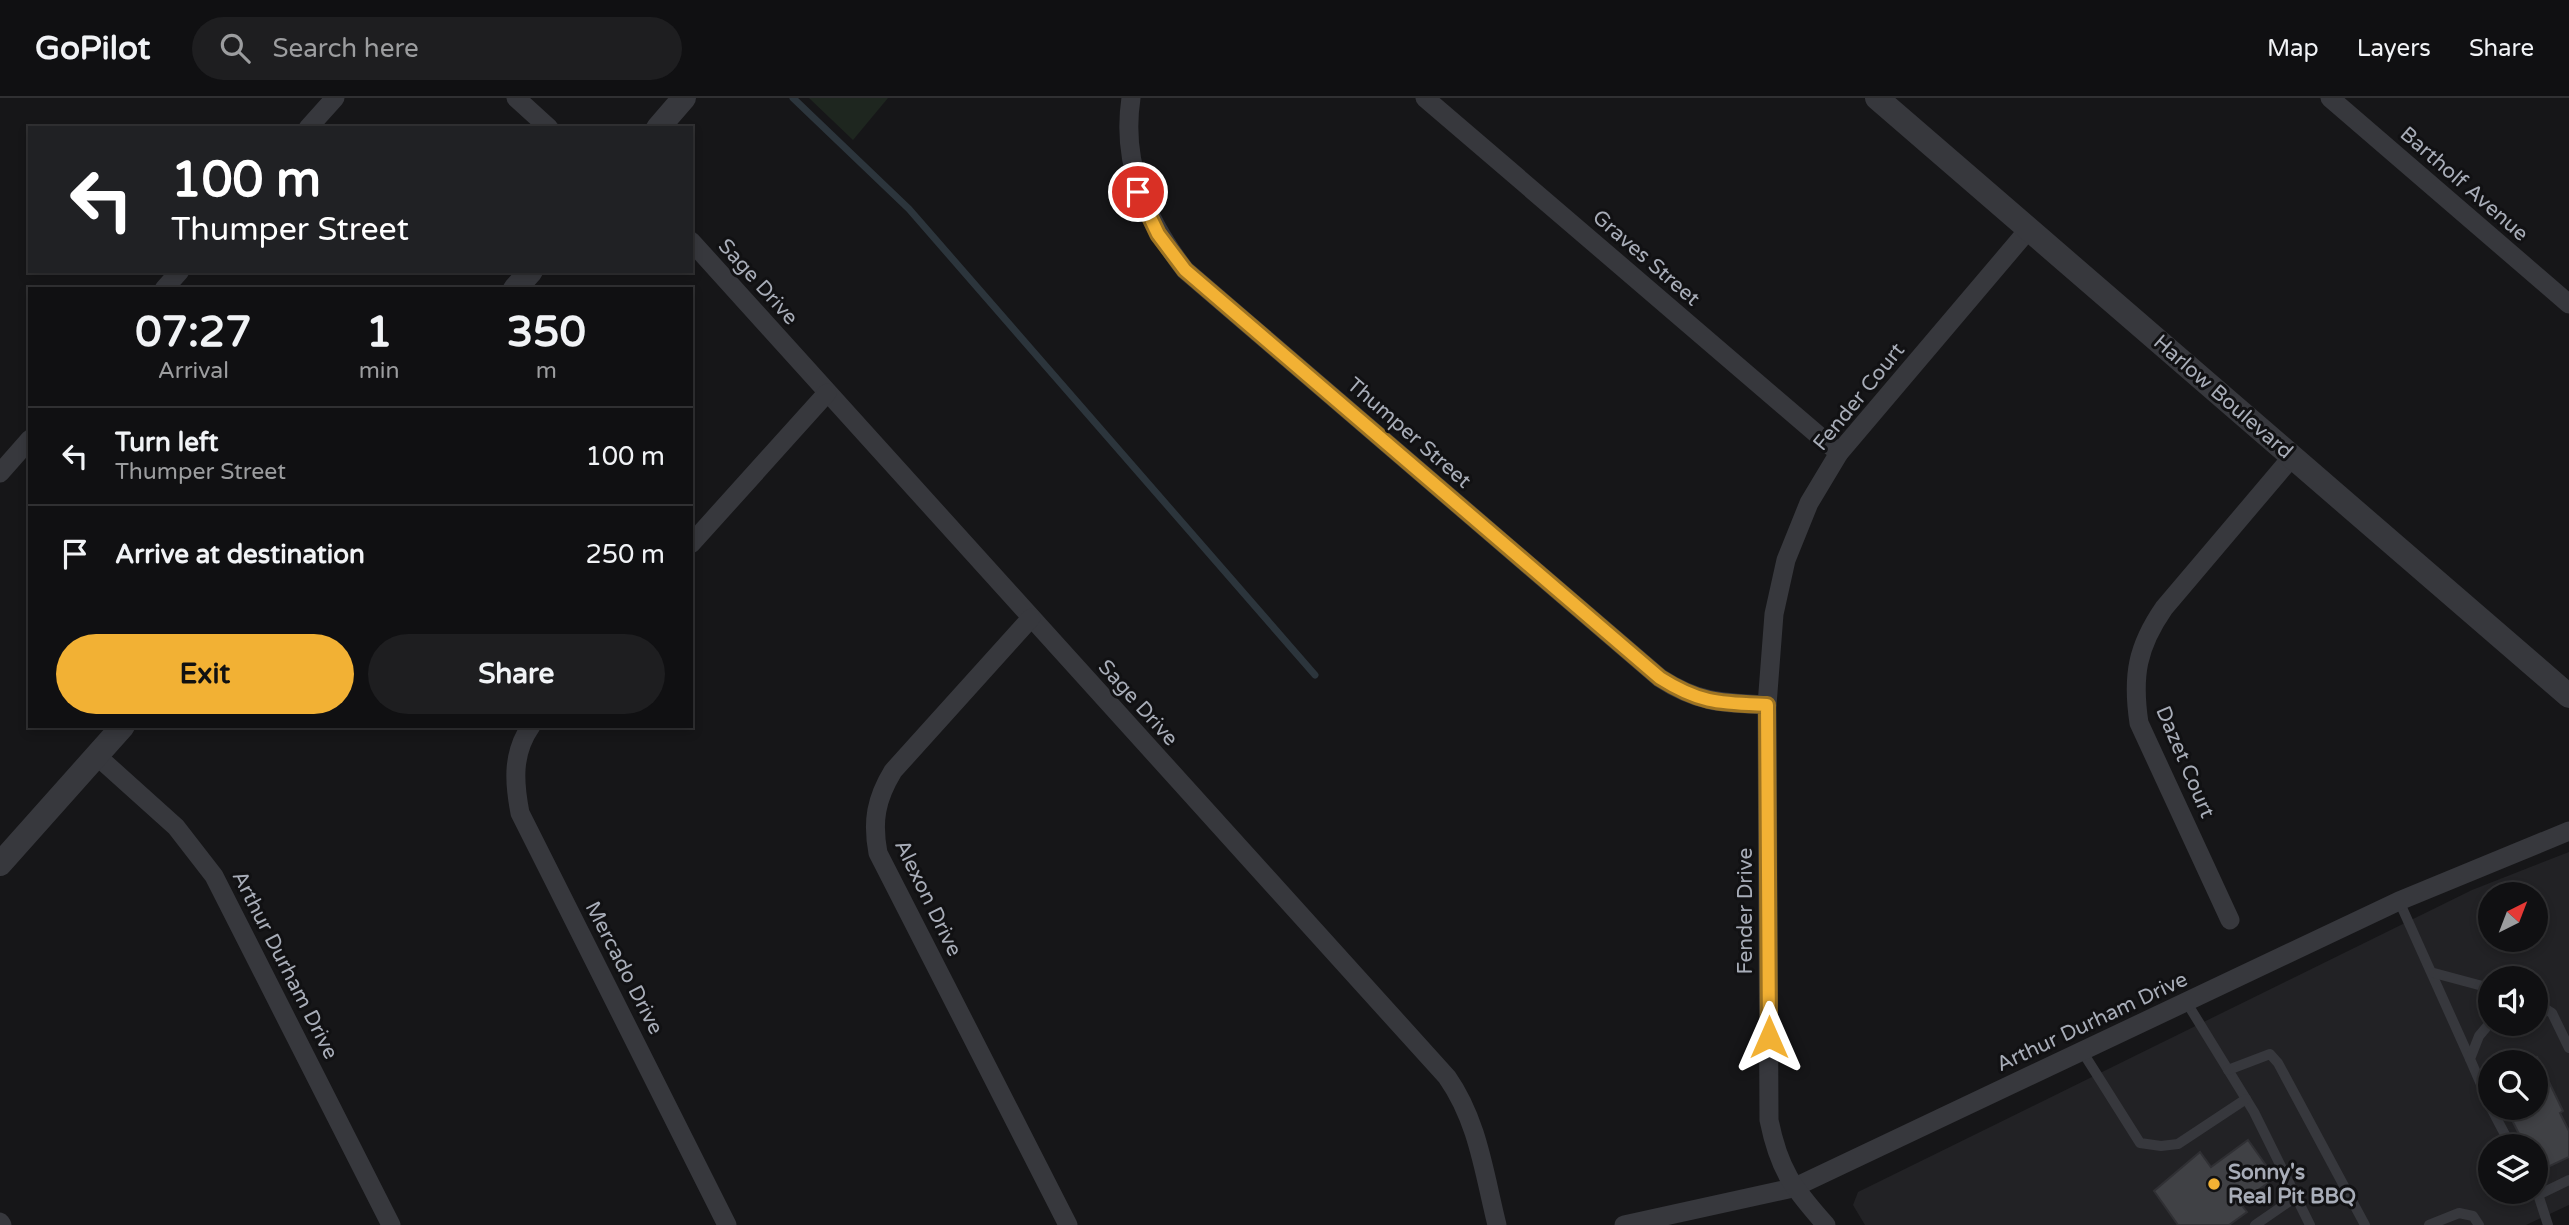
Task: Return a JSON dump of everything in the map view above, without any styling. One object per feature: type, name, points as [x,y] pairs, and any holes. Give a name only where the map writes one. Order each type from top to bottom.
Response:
[{"type":"street","points":[[310,126],[335,98]]},
{"type":"street","points":[[516,98],[547,126]]},
{"type":"street","points":[[660,126],[684,98]]},
{"type":"street","name":"Thumper Street","points":[[1130,98],[1130,153],[1138,192],[1158,234],[1185,270],[1660,678],[1686,695],[1711,702],[1767,705]]},
{"type":"street","name":"Graves Street","points":[[1424,98],[1839,453]]},
{"type":"street","name":"Harlow Boulevard","points":[[1877,98],[2569,696]]},
{"type":"street","name":"Bartholf Avenue","points":[[2330,98],[2569,304]]},
{"type":"street","name":"Fender Court","points":[[1767,705],[1774,614],[1786,560],[1809,503],[1839,453],[2029,229]]},
{"type":"street","name":"Sage Drive","points":[[693,243],[1447,1077],[1464,1101],[1473,1126],[1497,1225]]},
{"type":"street","points":[[166,287],[178,273]]},
{"type":"street","points":[[517,287],[529,273]]},
{"type":"street","points":[[693,542],[827,393]]},
{"type":"street","points":[[0,472],[28,441]]},
{"type":"street","name":"Dazet Court","points":[[2230,920],[2139,723],[2135,693],[2137,666],[2148,631],[2164,608],[2292,457]]},
{"type":"street","name":"Alexon Drive","points":[[1031,618],[893,771],[880,792],[873,829],[878,853],[1068,1225]]},
{"type":"street","name":"Fender Drive","points":[[1767,705],[1769,1120],[1775,1150],[1793,1188],[1826,1225]]},
{"type":"street","points":[[0,864],[121,728]]},
{"type":"street","name":"Mercado Drive","points":[[530,728],[516,759],[515,785],[520,813],[727,1225]]},
{"type":"street","name":"Arthur Durham Drive","points":[[97,756],[176,827],[214,876],[391,1225]]},
{"type":"street","name":"Arthur Durham Drive","points":[[1624,1225],[1793,1188],[2399,901],[2569,831]]},
{"type":"lane","points":[[2399,901],[2434,973],[2478,1077]]},
{"type":"lane","points":[[2434,973],[2478,985]]},
{"type":"lane","points":[[2188,1003],[2246,1099],[2310,1225]]},
{"type":"lane","points":[[2548,1010],[2569,1048]]},
{"type":"lane","points":[[2470,1059],[2479,1036]]},
{"type":"lane","points":[[2082,1051],[2140,1143],[2161,1146],[2178,1143],[2246,1099]]},
{"type":"lane","points":[[2228,1070],[2270,1054],[2278,1063],[2365,1225]]},
{"type":"lane","points":[[2548,1187],[2569,1180]]},
{"type":"lane","points":[[2255,1225],[2297,1196]]},
{"type":"lane","points":[[2542,1204],[2548,1225]]},
{"type":"lane","points":[[2429,1225],[2459,1213],[2473,1216],[2479,1225]]},
{"type":"shaded area","points":[[809,98],[888,98],[853,140]]},
{"type":"shaded area","points":[[2569,852],[2569,1205],[2526,1225],[1865,1225],[1853,1205],[1858,1192],[2478,888],[2478,952],[2548,952],[2548,882],[2492,882]]},
{"type":"building","points":[[2548,1080],[2569,1131],[2569,1157],[2548,1167],[2548,1134],[2519,1134],[2512,1120],[2548,1120]]},
{"type":"building","name":"Sonny's Real Pit BBQ","points":[[2248,1140],[2275,1178],[2240,1203],[2247,1212],[2229,1225],[2178,1225],[2154,1191],[2200,1152],[2211,1167]]},
{"type":"waterway","points":[[793,98],[909,209],[1315,675]]},
{"type":"place","name":"Sonny's Real Pit BBQ","points":[[2214,1184]]},
{"type":"route","points":[[1138,192],[1158,234],[1185,270],[1660,678],[1686,695],[1711,702],[1767,705],[1769,1037]]}]
